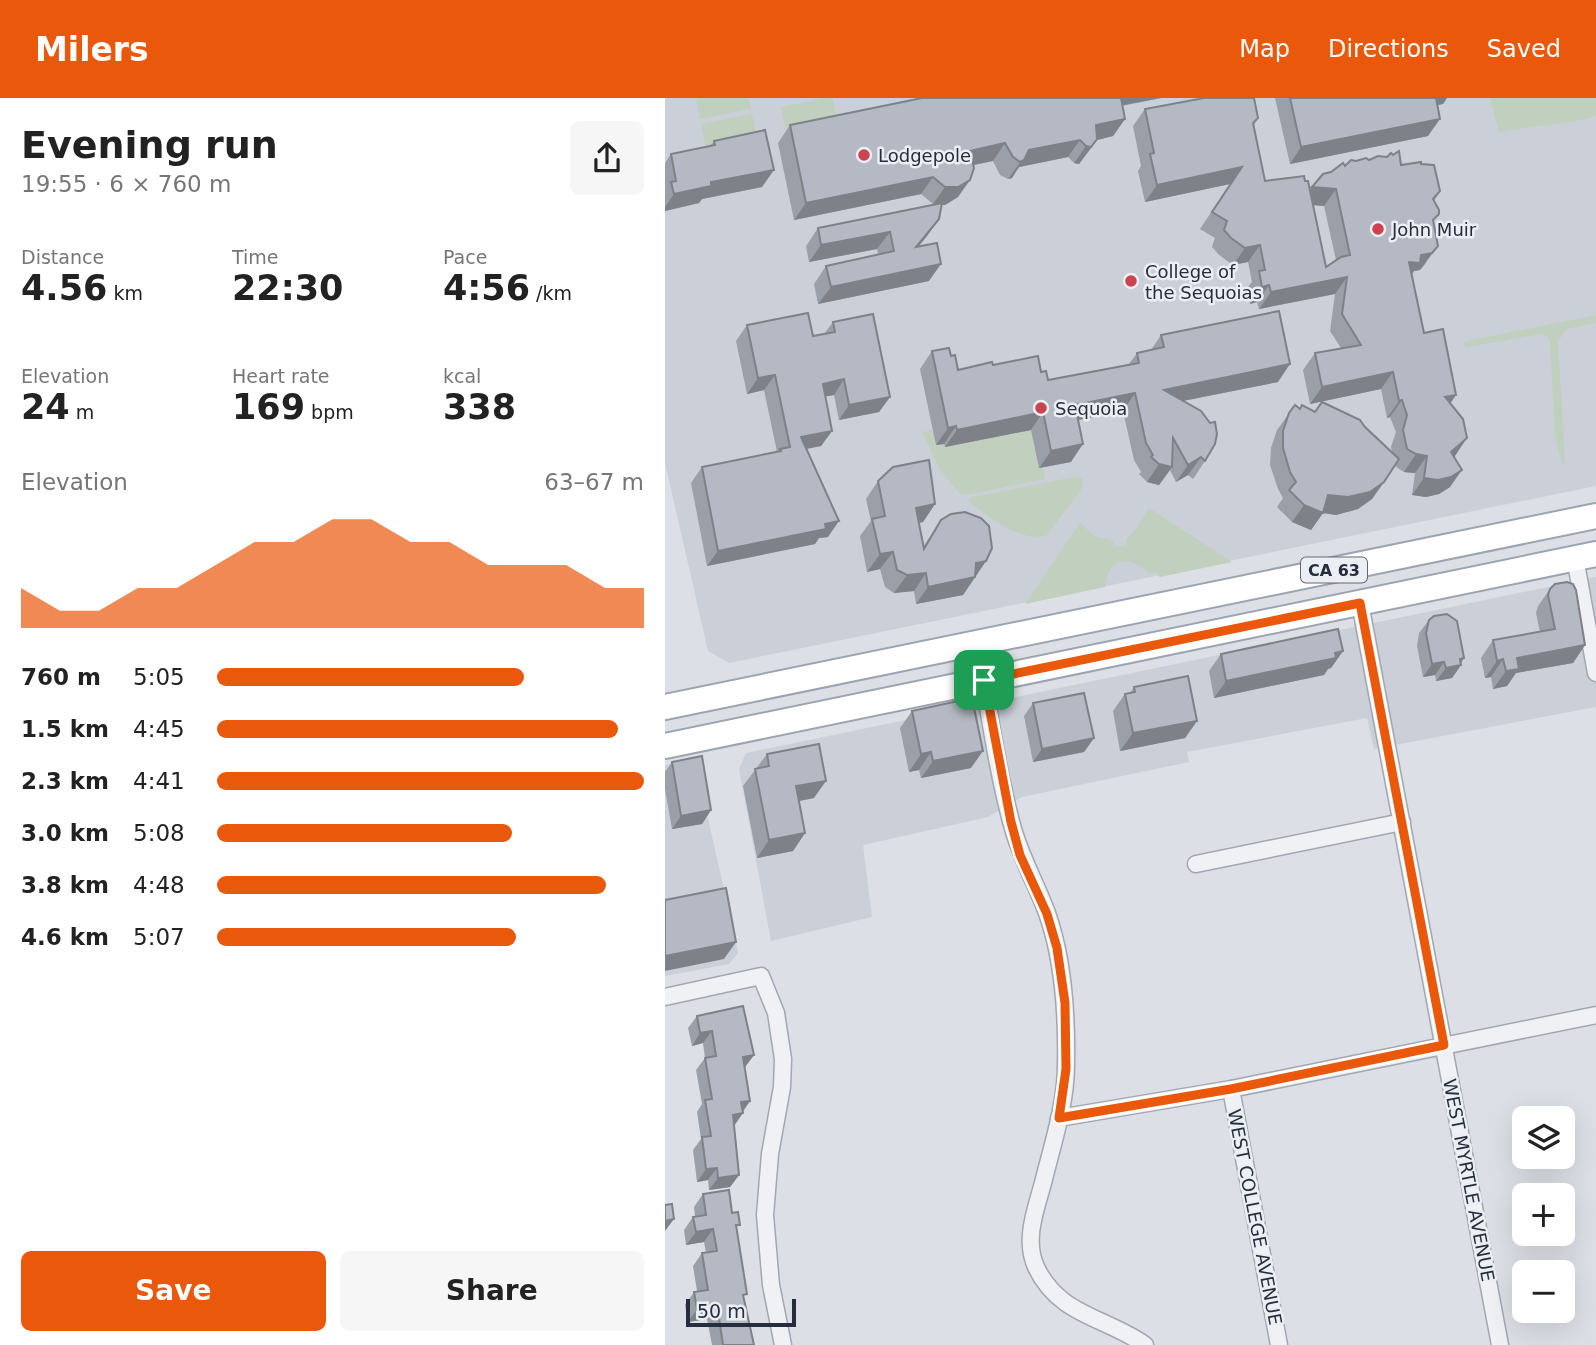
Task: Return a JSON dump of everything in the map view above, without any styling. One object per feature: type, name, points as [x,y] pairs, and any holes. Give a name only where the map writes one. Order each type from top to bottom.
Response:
[{"type":"main road","name":"CA 63","points":[[665,707],[1596,516]]},
{"type":"main road","name":"CA 63","points":[[665,746],[1586,556]]},
{"type":"street","points":[[1586,556],[1596,673]]},
{"type":"street","name":"WEST MYRTLE AVENUE","points":[[1360,603],[1500,1345]]},
{"type":"street","points":[[977,643],[1011,822],[1020,855],[1047,914],[1057,948],[1065,1003],[1066,1055],[1059,1118],[1032,1218],[1030,1246],[1035,1265],[1049,1289],[1069,1306],[1145,1345]]},
{"type":"street","points":[[1196,864],[1402,822]]},
{"type":"street","points":[[665,997],[761,976],[776,1013],[783,1059],[782,1087],[769,1154],[765,1215],[771,1285],[782,1345]]},
{"type":"street","points":[[1059,1118],[1231,1089],[1596,1015]]},
{"type":"street","name":"WEST COLLEGE AVENUE","points":[[1231,1089],[1279,1345]]},
{"type":"shaded area","name":"College of the Sequoias","points":[[665,98],[1596,98],[1596,486],[729,663],[708,651],[665,463]]},
{"type":"shaded area","points":[[1596,577],[1596,707],[1374,749],[1367,718],[1187,752],[1189,762],[1022,797],[988,817],[863,845],[872,917],[771,941],[739,769],[746,753]]},
{"type":"shaded area","points":[[682,762],[698,773],[738,953],[729,964],[665,976],[665,765]]},
{"type":"green space","points":[[696,98],[749,98],[751,109],[700,119]]},
{"type":"green space","points":[[833,98],[837,120],[786,131],[781,107]]},
{"type":"green space","points":[[1490,98],[1596,98],[1596,116],[1499,132]]},
{"type":"green space","points":[[752,114],[757,138],[706,148],[701,124]]},
{"type":"green space","points":[[1596,315],[1596,323],[1567,329],[1558,341],[1565,462],[1562,464],[1555,435],[1550,341],[1547,336],[1541,334],[1467,347],[1463,344],[1466,341]]},
{"type":"green space","points":[[933,430],[936,445],[944,444],[945,447],[1031,430],[1039,468],[1043,467],[1045,479],[967,495],[960,494],[940,470],[922,432]]},
{"type":"green space","points":[[1078,476],[1083,479],[1081,490],[1047,535],[1037,537],[1016,532],[995,521],[968,501],[969,498]]},
{"type":"green space","points":[[1149,508],[1232,562],[1160,577],[1156,573],[1149,574],[1135,563],[1121,562],[1110,570],[1105,587],[1025,604],[1080,523],[1094,536],[1112,540],[1115,546],[1121,547],[1126,544],[1126,539]]},
{"type":"building","points":[[922,98],[1121,98],[1125,119],[1096,125],[1097,139],[1091,147],[1080,140],[1029,150],[1020,162],[1013,157],[1005,143],[970,151],[974,168],[970,180],[958,187],[945,187],[933,177],[806,203],[790,125]]},
{"type":"building","points":[[1204,98],[1254,98],[1258,118],[1253,123],[1265,181],[1304,176],[1305,181],[1308,181],[1326,267],[1341,257],[1350,255],[1336,189],[1312,187],[1323,174],[1331,172],[1343,163],[1345,166],[1351,160],[1387,157],[1399,151],[1401,165],[1421,162],[1434,165],[1440,191],[1433,199],[1439,210],[1433,220],[1438,246],[1432,253],[1421,255],[1420,263],[1409,262],[1424,333],[1443,329],[1456,395],[1445,397],[1463,419],[1467,438],[1451,452],[1462,470],[1451,477],[1438,480],[1424,478],[1427,456],[1407,449],[1403,430],[1407,415],[1402,400],[1399,401],[1393,372],[1322,387],[1315,353],[1361,345],[1342,314],[1347,277],[1271,292],[1269,285],[1262,287],[1259,271],[1265,270],[1260,245],[1245,248],[1224,230],[1227,221],[1212,212],[1242,167],[1157,185],[1145,109]]},
{"type":"building","points":[[1290,98],[1436,98],[1440,119],[1301,147]]},
{"type":"building","points":[[765,130],[774,170],[711,182],[711,186],[674,194],[671,182],[676,181],[671,154],[715,145],[714,141]]},
{"type":"building","points":[[942,203],[939,219],[916,247],[937,243],[941,264],[831,287],[826,266],[894,251],[890,232],[821,245],[818,228]]},
{"type":"building","name":"Sequoia","points":[[1279,311],[1290,364],[1164,390],[1201,411],[1210,423],[1215,422],[1215,444],[1205,461],[1201,457],[1188,465],[1173,438],[1172,467],[1159,464],[1151,457],[1153,455],[1146,443],[1135,393],[1075,405],[1083,444],[1051,451],[1043,412],[957,430],[956,426],[948,428],[932,351],[949,348],[951,356],[955,355],[958,370],[1038,356],[1041,372],[1046,371],[1048,380],[1139,363],[1137,353],[1164,347],[1161,335]]},
{"type":"building","points":[[808,313],[813,336],[835,332],[833,322],[873,314],[890,397],[849,405],[844,379],[823,384],[832,431],[801,437],[839,521],[825,524],[826,529],[718,551],[702,467],[790,447],[775,375],[758,378],[747,325]]},
{"type":"building","points":[[1322,402],[1360,420],[1399,459],[1384,482],[1370,492],[1348,497],[1328,495],[1323,513],[1304,505],[1289,490],[1296,482],[1283,448],[1283,431],[1295,405],[1300,409],[1302,405],[1315,412]]},
{"type":"building","points":[[929,460],[935,504],[916,508],[924,549],[941,520],[951,514],[965,512],[981,518],[989,526],[992,548],[986,561],[976,563],[975,577],[928,587],[926,573],[907,575],[897,570],[893,552],[880,554],[872,519],[885,516],[878,481],[893,467]]},
{"type":"building","points":[[1555,584],[1573,584],[1576,590],[1585,645],[1517,658],[1519,669],[1506,671],[1503,659],[1497,661],[1493,640],[1555,629],[1548,595]]},
{"type":"building","points":[[1447,614],[1457,621],[1464,658],[1460,659],[1461,665],[1446,668],[1444,662],[1432,664],[1426,633],[1429,620],[1434,616]]},
{"type":"building","points":[[1338,629],[1343,651],[1335,653],[1336,658],[1226,681],[1221,654]]},
{"type":"building","points":[[1188,676],[1197,721],[1133,733],[1125,694],[1135,692],[1134,687]]},
{"type":"building","points":[[1084,693],[1094,738],[1042,749],[1033,703]]},
{"type":"building","points":[[972,698],[983,751],[933,761],[931,752],[921,754],[912,711]]},
{"type":"building","points":[[819,744],[826,781],[796,786],[805,833],[769,840],[755,769],[769,766],[767,754]]},
{"type":"building","points":[[702,756],[711,810],[681,816],[672,762]]},
{"type":"building","points":[[726,888],[736,942],[665,956],[665,900]]},
{"type":"building","points":[[743,1006],[754,1055],[743,1057],[750,1101],[741,1102],[743,1113],[733,1115],[739,1175],[718,1178],[717,1168],[706,1169],[702,1137],[711,1136],[705,1100],[712,1099],[705,1058],[716,1056],[712,1031],[700,1033],[697,1016]]},
{"type":"building","points":[[729,1190],[732,1213],[738,1212],[740,1225],[736,1225],[747,1294],[743,1295],[754,1345],[723,1345],[717,1305],[697,1309],[694,1292],[708,1290],[702,1253],[717,1251],[713,1229],[696,1232],[693,1217],[706,1215],[703,1194]]},
{"type":"building","points":[[672,1204],[674,1219],[665,1221],[665,1205]]},
{"type":"place","name":"Lodgepole","points":[[864,155]]},
{"type":"place","name":"John Muir","points":[[1378,229]]},
{"type":"place","name":"College of the Sequoias","points":[[1131,281]]},
{"type":"place","name":"Sequoia","points":[[1041,408]]},
{"type":"route","points":[[1360,603],[1444,1045],[1231,1089],[1059,1118],[1066,1069],[1065,1003],[1057,948],[1047,914],[1020,855],[1011,822],[984,680],[1360,603]]}]
